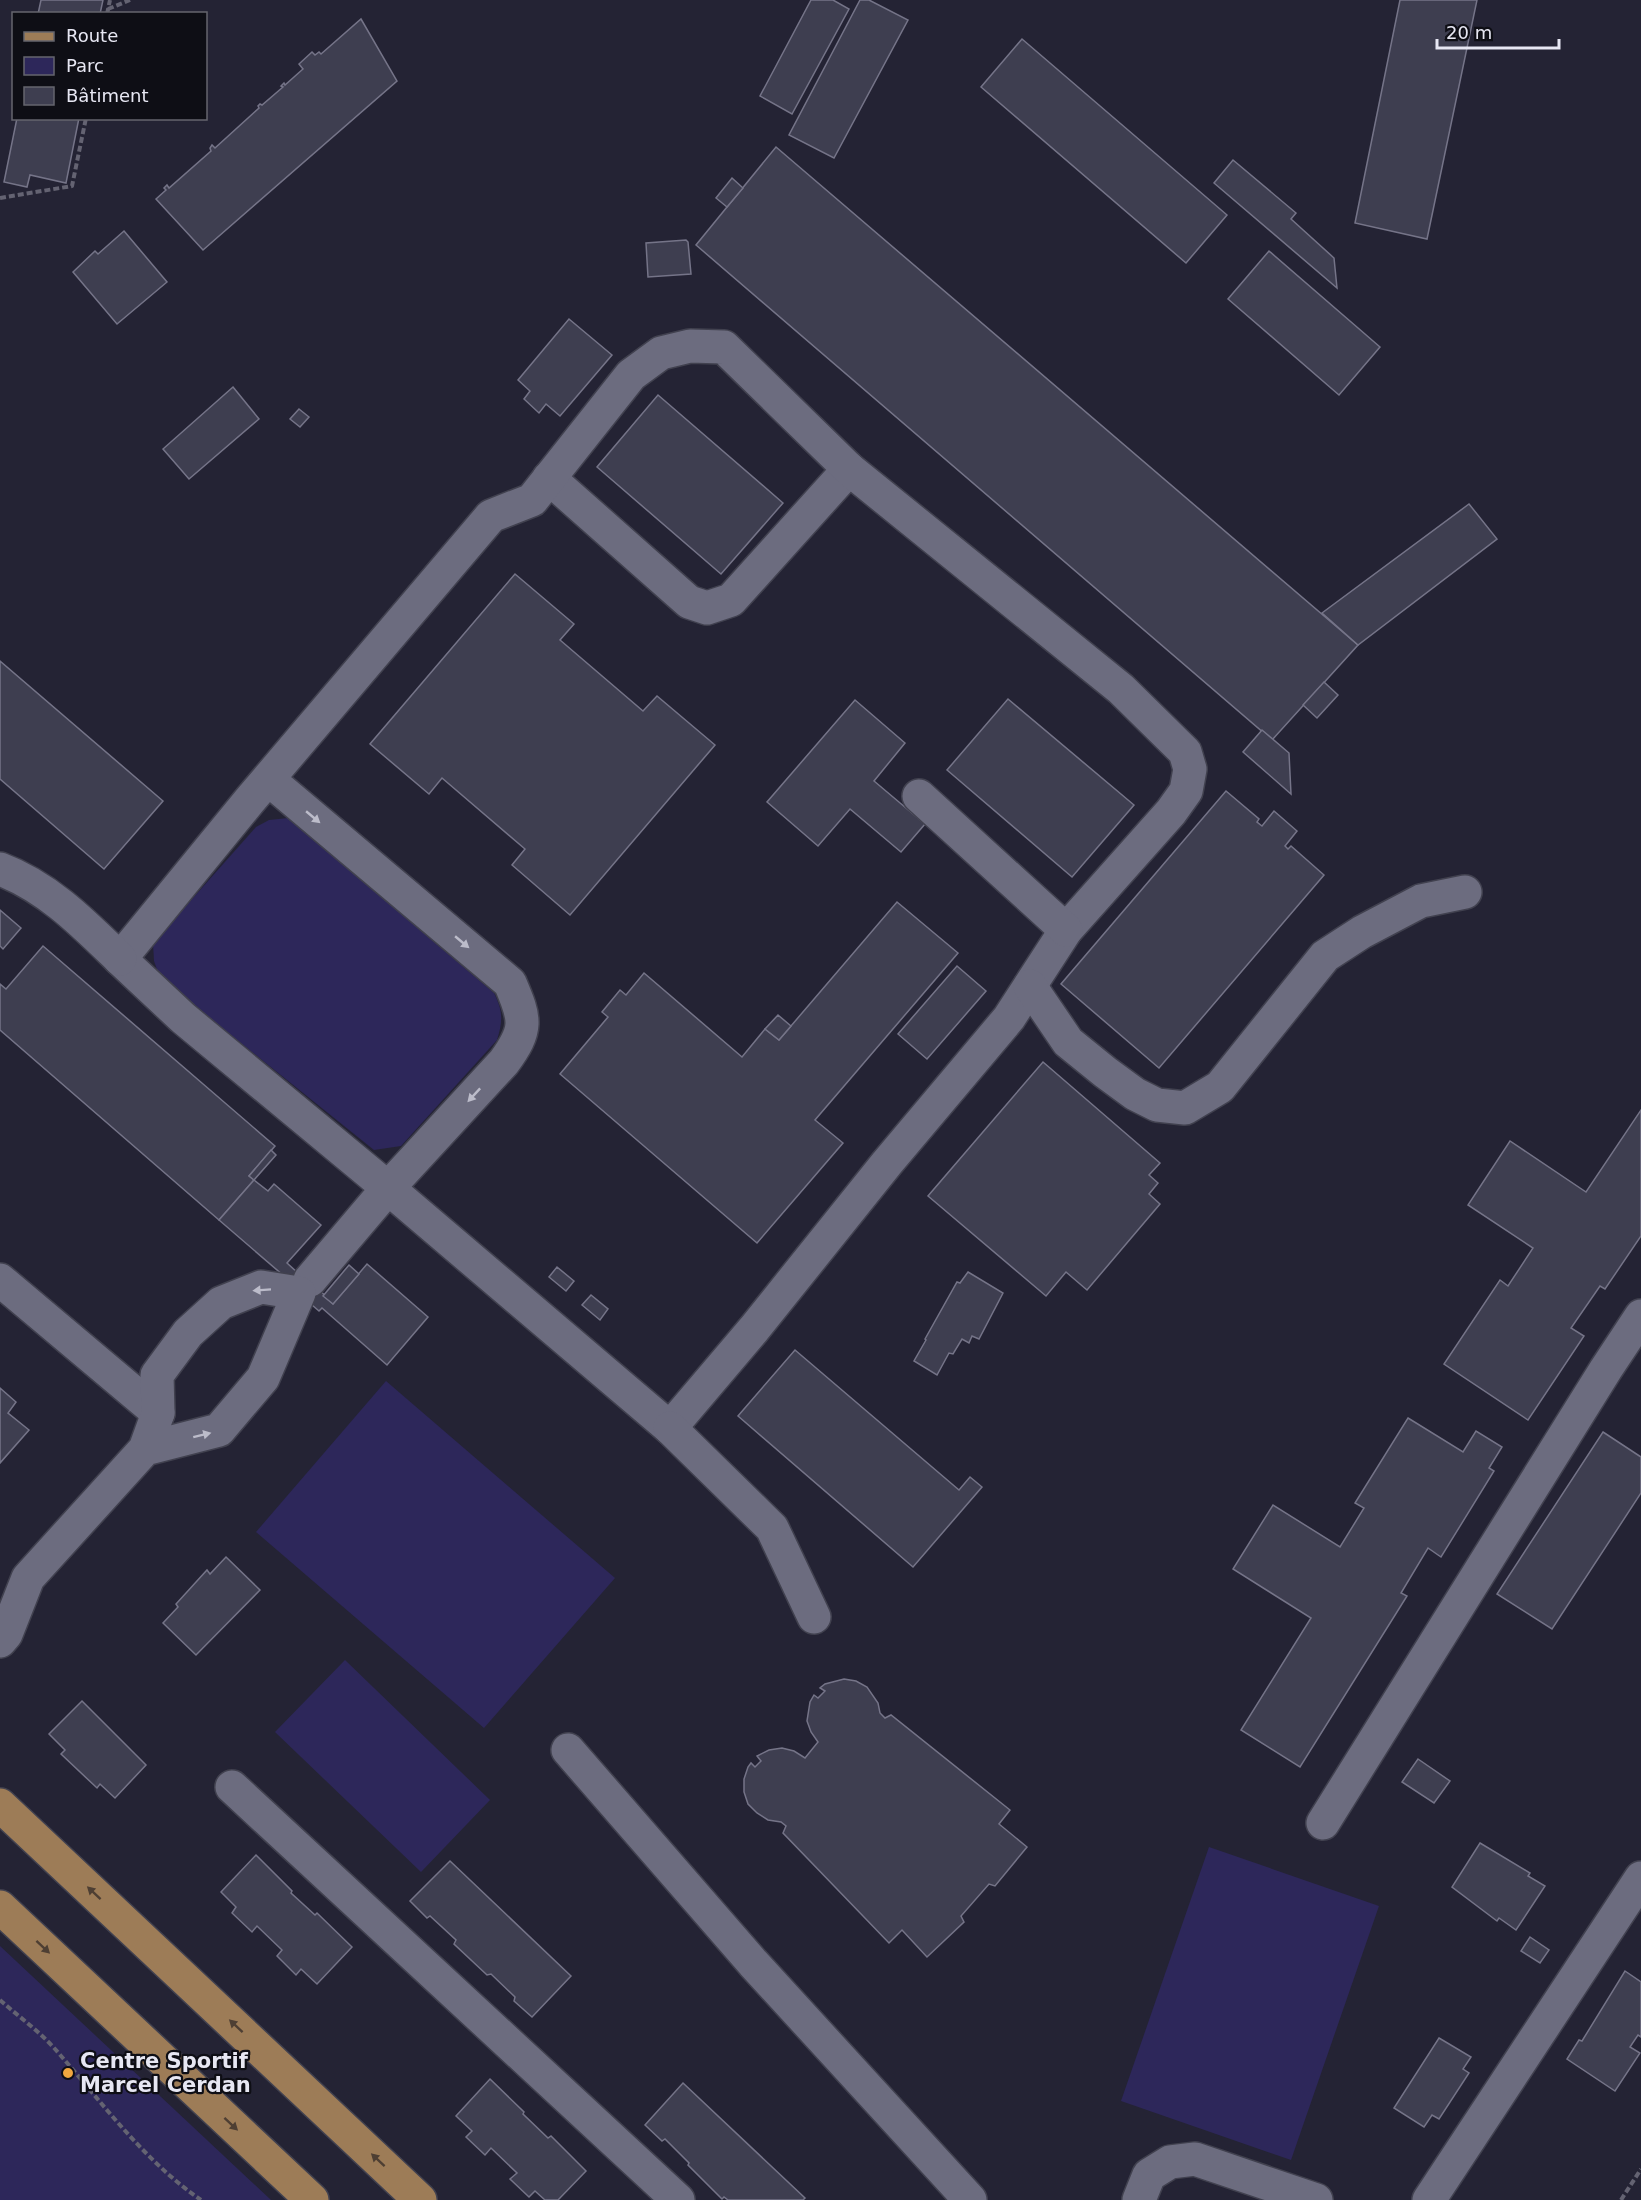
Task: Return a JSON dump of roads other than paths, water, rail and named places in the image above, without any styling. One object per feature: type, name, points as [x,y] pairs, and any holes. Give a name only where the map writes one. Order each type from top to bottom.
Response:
[{"type":"main road","points":[[0,1805],[420,2200]]},
{"type":"main road","points":[[0,1907],[312,2200]]},
{"type":"lane","points":[[120,959],[268,779],[491,516],[532,500],[631,375],[661,352],[690,346],[724,347],[849,469],[1121,688],[1185,752],[1190,769],[1186,791],[1171,812],[1066,930],[1009,1018],[887,1163],[754,1329],[669,1428]]},
{"type":"lane","points":[[549,478],[689,602],[707,608],[731,600],[849,469]]},
{"type":"lane","points":[[268,779],[510,983],[522,1011],[520,1040],[504,1062],[388,1188],[310,1280]]},
{"type":"lane","points":[[920,796],[1066,930]]},
{"type":"lane","points":[[0,869],[19,877],[70,911],[183,1018],[388,1188],[669,1428],[772,1528],[814,1617]]},
{"type":"lane","points":[[1030,986],[1068,1042],[1105,1072],[1135,1094],[1157,1105],[1185,1108],[1220,1087],[1325,956],[1362,932],[1421,901],[1465,892]]},
{"type":"lane","points":[[0,1280],[158,1413]]},
{"type":"lane","points":[[0,1641],[6,1634],[28,1578],[145,1449],[158,1413],[157,1376],[188,1333],[220,1303],[261,1287],[299,1293],[263,1378],[219,1430],[145,1449]]},
{"type":"lane","points":[[1323,1823],[1593,1389],[1641,1316]]},
{"type":"lane","points":[[568,1750],[753,1963],[970,2200]]},
{"type":"lane","points":[[232,1787],[678,2200]]},
{"type":"lane","points":[[1429,2200],[1641,1878]]},
{"type":"lane","points":[[1140,2200],[1149,2175],[1170,2162],[1195,2159],[1316,2200]]},
{"type":"place","name":"Centre Sportif Marcel Cerdan","points":[[68,2073]]}]
